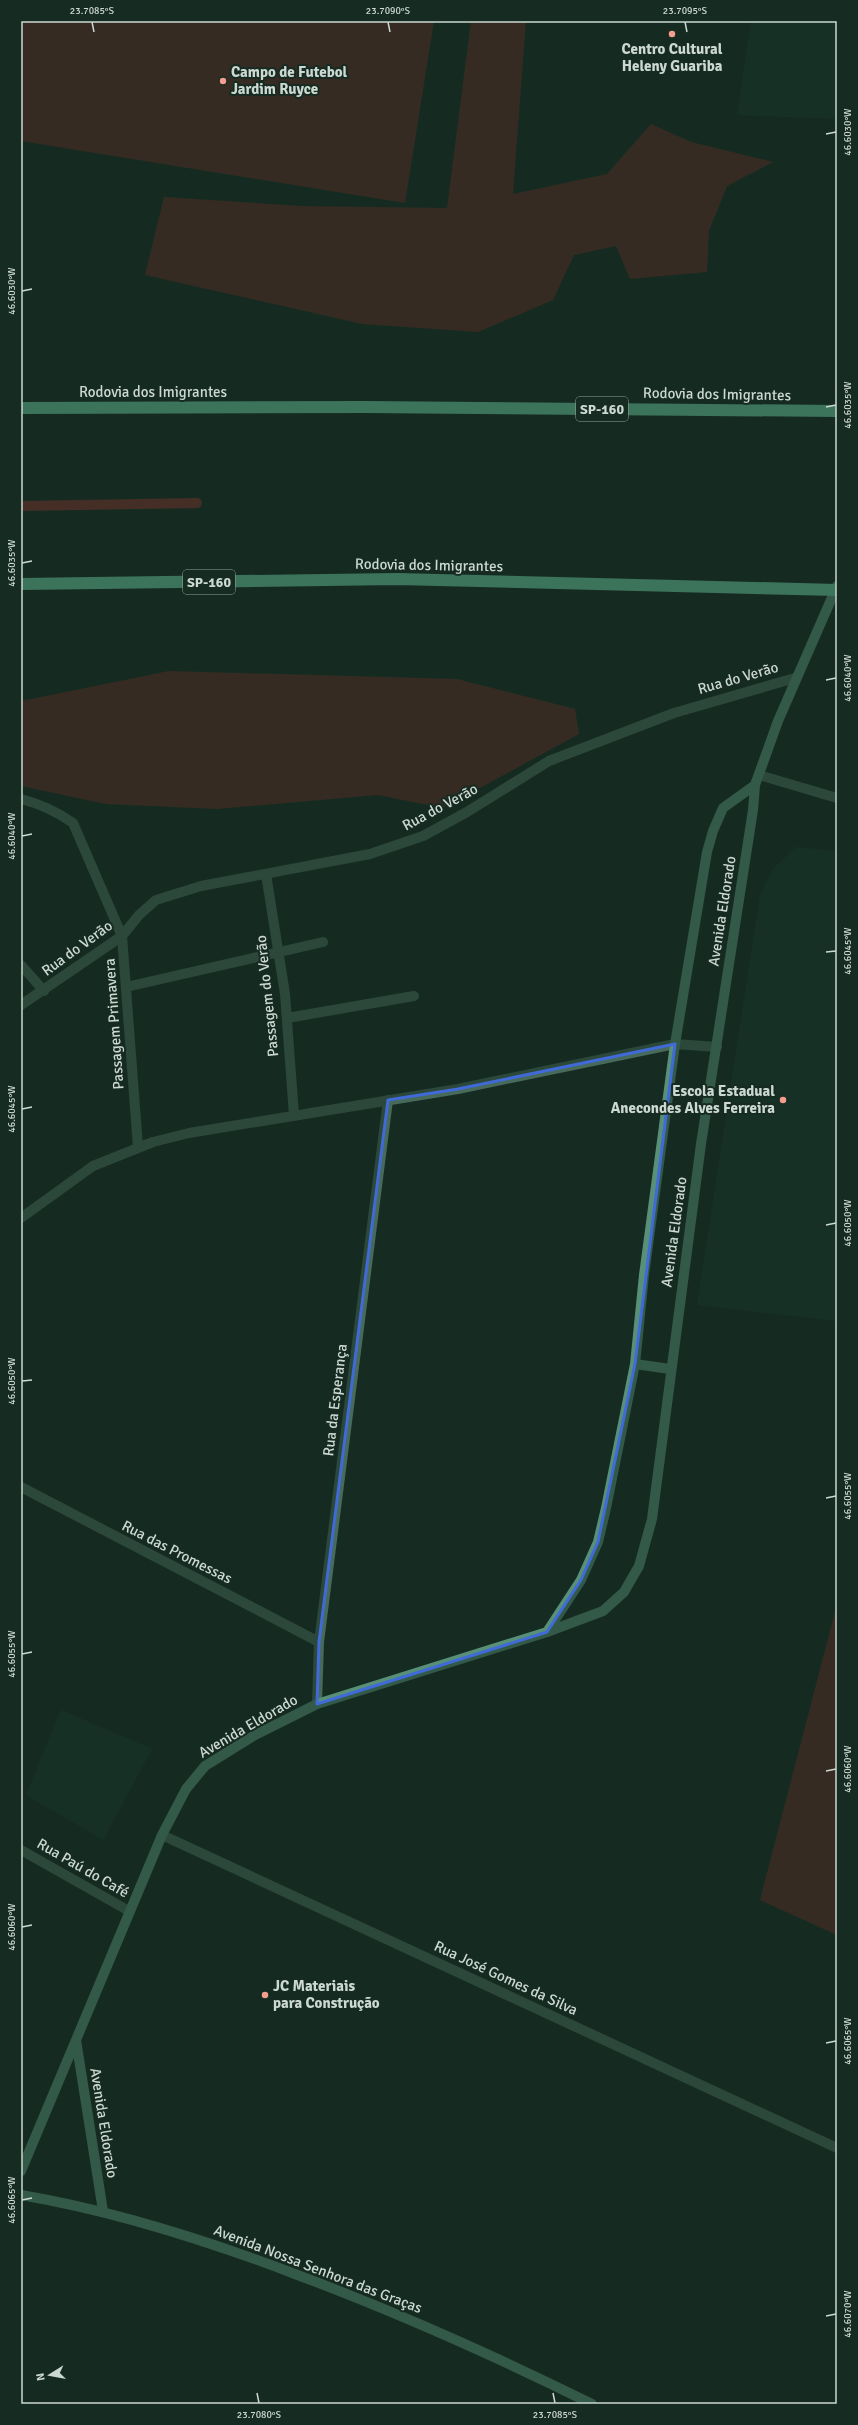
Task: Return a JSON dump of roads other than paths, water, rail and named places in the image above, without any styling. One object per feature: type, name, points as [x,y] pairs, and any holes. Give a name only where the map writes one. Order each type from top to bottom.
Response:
[{"type":"highway","name":"Rodovia dos Imigrantes","points":[[21,408],[366,406],[837,411]]},
{"type":"highway","name":"Rodovia dos Imigrantes","points":[[21,584],[397,579],[837,590]]},
{"type":"main road","name":"Avenida Eldorado","points":[[21,2171],[162,1835],[186,1789],[205,1766],[255,1735],[317,1704],[547,1632],[603,1611],[624,1592],[639,1566],[652,1519],[670,1369],[752,817],[755,785],[796,678],[837,586]]},
{"type":"main road","name":"Avenida Eldorado","points":[[547,1632],[581,1580],[598,1542],[635,1364],[644,1275],[675,1044],[713,831],[723,808],[755,785]]},
{"type":"main road","points":[[635,1364],[670,1369]]},
{"type":"main road","name":"Avenida Eldorado","points":[[76,2040],[103,2211]]},
{"type":"main road","name":"Avenida Nossa Senhora das Graças","points":[[21,2195],[103,2211],[236,2252],[388,2309],[524,2370],[592,2404]]},
{"type":"street","name":"Rua do Verão","points":[[21,1005],[44,991],[122,936],[139,915],[156,900],[201,886],[370,854],[392,847],[423,836],[467,812],[549,761],[674,713],[796,678]]},
{"type":"street","points":[[759,775],[837,798]]},
{"type":"street","name":"Passagem Primavera","points":[[21,799],[39,803],[58,812],[73,823],[122,936],[138,1147]]},
{"type":"street","name":"Passagem do Verão","points":[[266,874],[287,1018],[294,1115]]},
{"type":"street","points":[[126,987],[323,942]]},
{"type":"street","points":[[21,965],[44,991]]},
{"type":"street","points":[[287,1018],[414,996]]},
{"type":"street","points":[[21,1218],[93,1166],[138,1147],[189,1133],[458,1089],[675,1044],[717,1047]]},
{"type":"street","name":"Rua da Esperança","points":[[317,1704],[319,1642],[388,1100]]},
{"type":"street","name":"Rua das Promessas","points":[[21,1487],[319,1642]]},
{"type":"street","name":"Rua José Gomes da Silva","points":[[162,1835],[837,2148]]},
{"type":"street","name":"Rua Paú do Café","points":[[21,1850],[129,1912]]},
{"type":"waterway","points":[[21,506],[197,503]]},
{"type":"place","name":"Centro Cultural Heleny Guariba","points":[[672,34]]},
{"type":"place","name":"Campo de Futebol Jardim Ruyce","points":[[223,81]]},
{"type":"place","name":"Escola Estadual Anecondes Alves Ferreira","points":[[783,1100]]},
{"type":"place","name":"JC Materiais para Construção","points":[[265,1995]]}]
